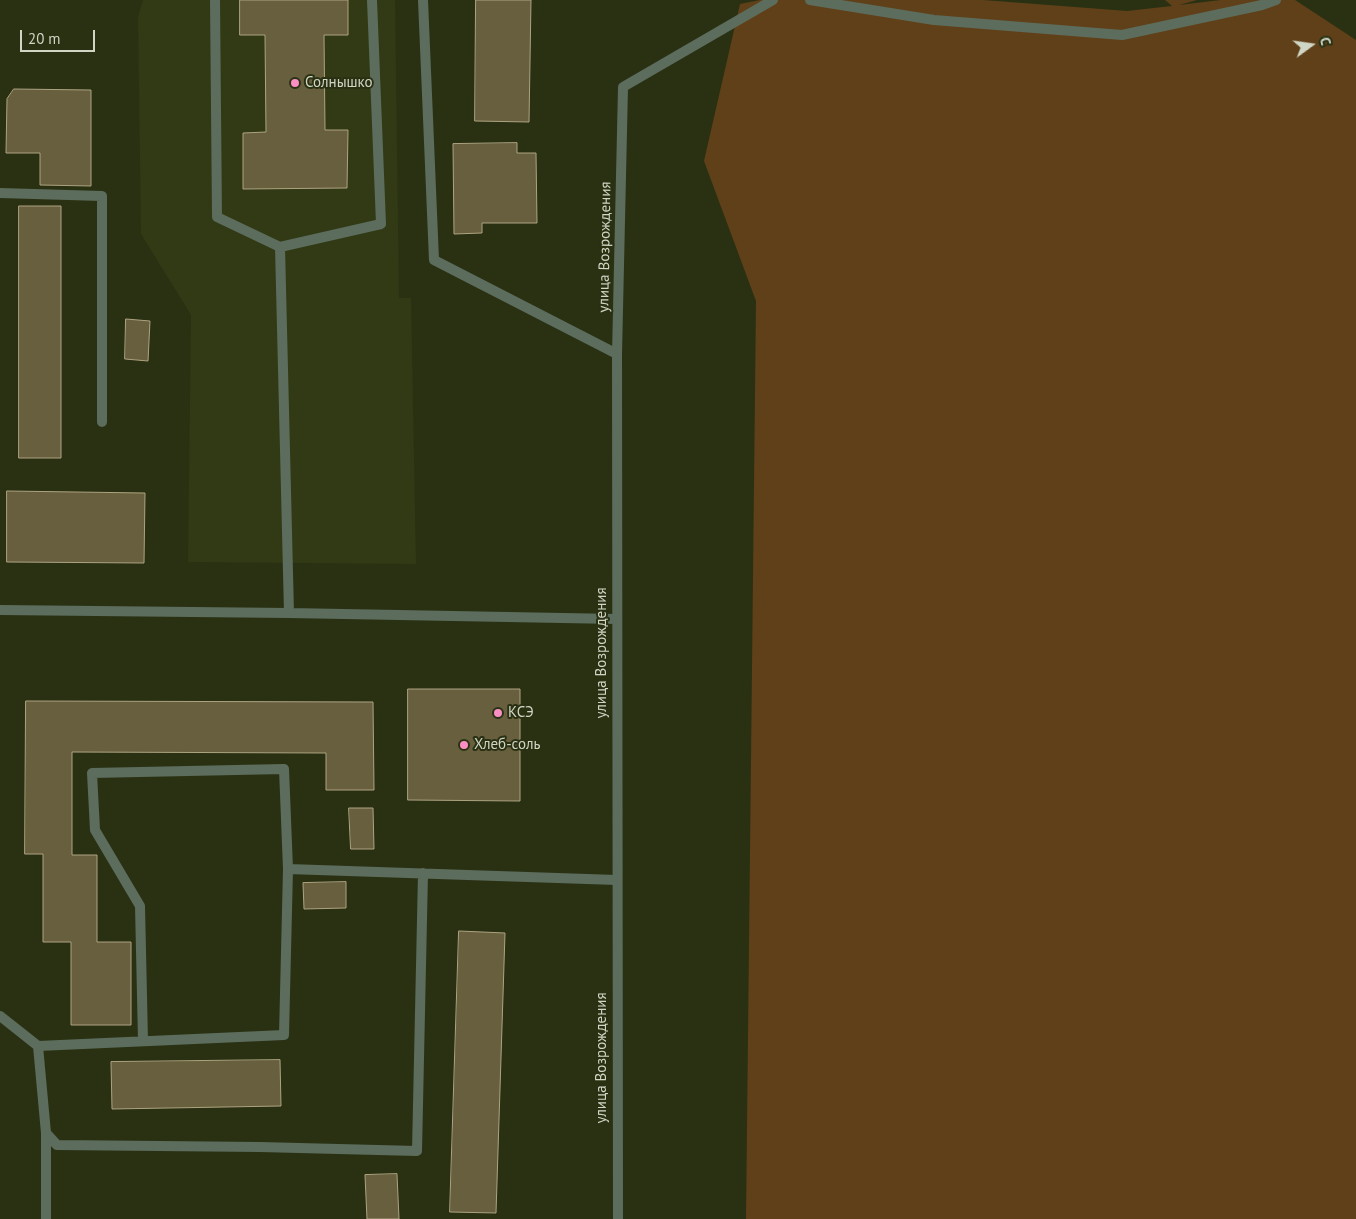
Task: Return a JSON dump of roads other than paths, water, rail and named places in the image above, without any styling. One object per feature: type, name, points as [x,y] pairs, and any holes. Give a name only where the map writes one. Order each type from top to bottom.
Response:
[{"type":"street","points":[[216,0],[217,217],[280,247],[381,224],[372,0]]},
{"type":"street","points":[[423,0],[434,260],[617,354]]},
{"type":"street","name":"улица Возрождения","points":[[618,1219],[617,354],[624,86],[773,0]]},
{"type":"street","points":[[810,0],[934,20],[1122,35],[1262,5],[1276,0]]},
{"type":"street","points":[[0,193],[102,196],[102,422]]},
{"type":"street","points":[[280,247],[289,613]]},
{"type":"street","points":[[0,610],[617,618]]},
{"type":"street","points":[[0,1016],[38,1046],[284,1035],[288,869],[284,769],[92,773],[95,830],[140,906],[143,1041]]},
{"type":"street","points":[[288,869],[617,880]]},
{"type":"street","points":[[46,1134],[57,1145],[260,1146],[417,1151],[422,873]]},
{"type":"street","points":[[38,1046],[46,1134],[46,1219]]},
{"type":"place","name":"Солнышко","points":[[295,83]]},
{"type":"place","name":"КСЭ","points":[[498,713]]},
{"type":"place","name":"Хлеб-соль","points":[[464,745]]}]
